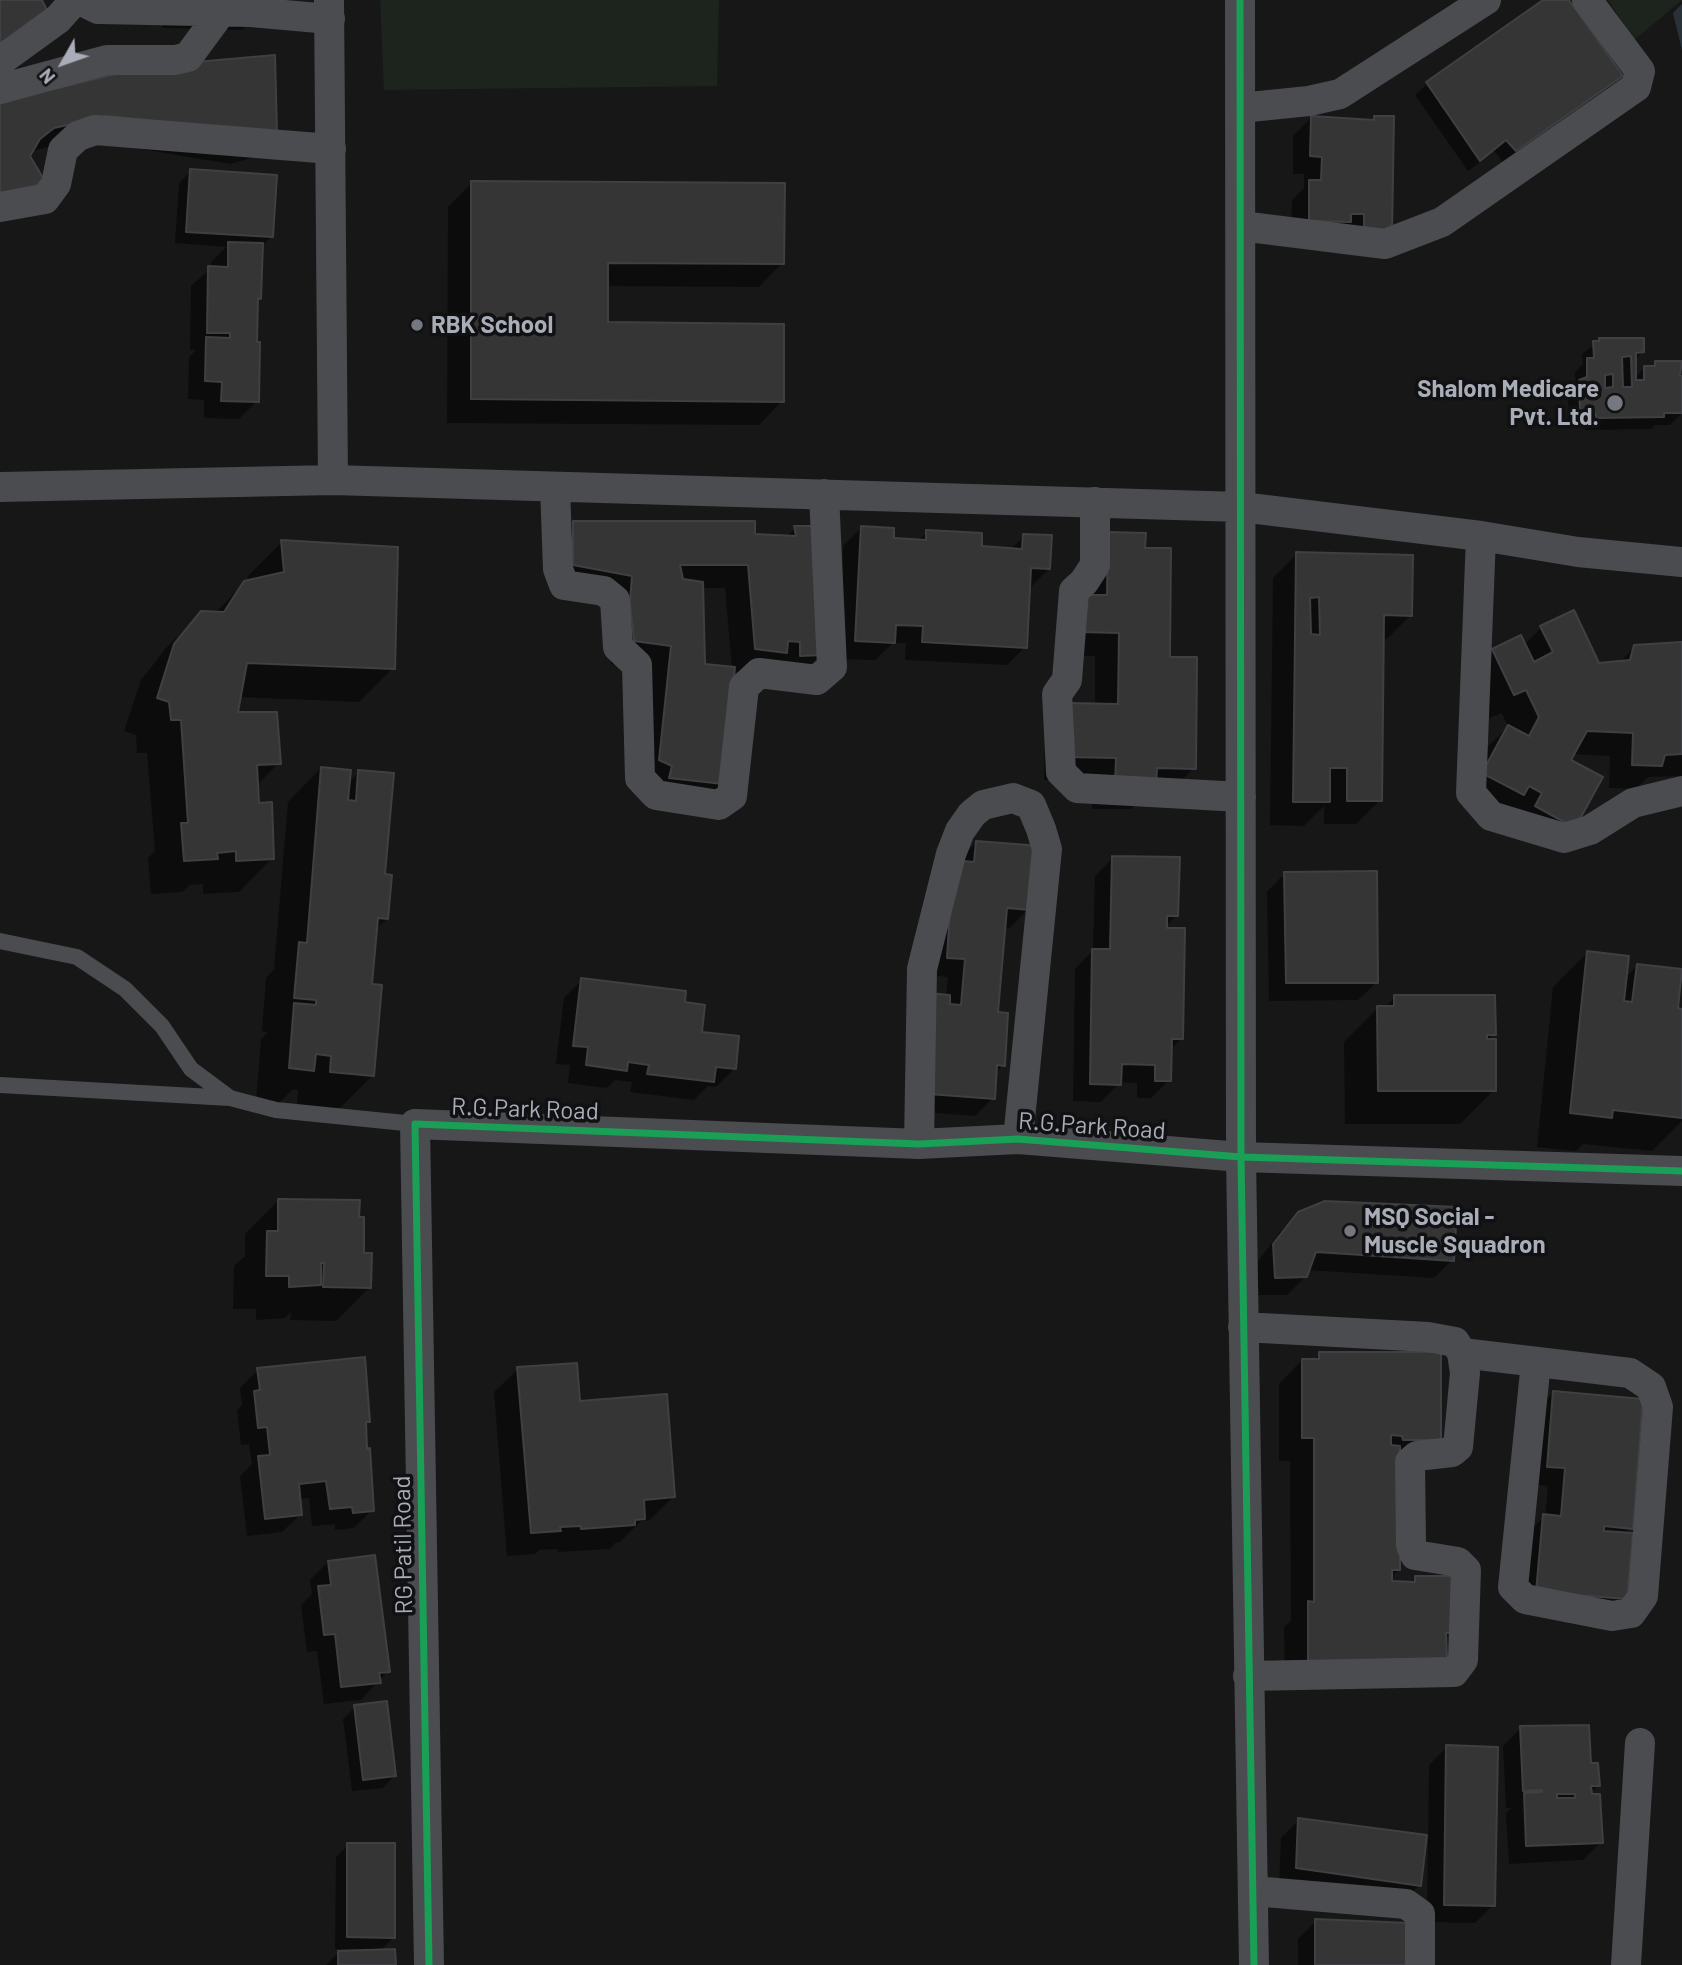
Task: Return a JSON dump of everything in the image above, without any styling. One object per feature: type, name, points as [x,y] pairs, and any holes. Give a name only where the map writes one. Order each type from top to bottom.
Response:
[{"type":"street","points":[[1240,0],[1241,1157],[1254,1965]]},
{"type":"street","points":[[1240,108],[1309,101],[1340,94],[1486,0]]},
{"type":"street","points":[[1241,226],[1385,244],[1442,222],[1636,87],[1640,71],[1587,0]]},
{"type":"street","points":[[0,61],[58,19],[88,2],[221,12],[329,10],[333,480]]},
{"type":"street","points":[[0,89],[107,60],[175,60],[188,57],[221,12]]},
{"type":"street","points":[[0,207],[45,200],[56,184],[63,150],[78,136],[95,130],[331,149]]},
{"type":"street","points":[[0,487],[333,480],[1241,507],[1482,536],[1578,552],[1682,562]]},
{"type":"street","points":[[555,486],[558,569],[564,585],[604,592],[615,600],[618,647],[637,666],[640,778],[656,795],[719,805],[732,796],[744,687],[759,673],[817,680],[832,667],[824,494]]},
{"type":"street","points":[[1095,502],[1095,565],[1084,582],[1074,591],[1067,680],[1057,694],[1061,772],[1077,788],[1241,797]]},
{"type":"street","points":[[1482,536],[1471,793],[1490,816],[1564,838],[1590,830],[1633,803],[1682,791]]},
{"type":"street","points":[[919,1144],[922,969],[951,854],[960,831],[972,814],[983,806],[1013,798],[1031,805],[1047,849],[1018,1139]]},
{"type":"street","name":"R.G.Park Road","points":[[415,1124],[919,1144],[1018,1139],[1241,1157],[1682,1171]]},
{"type":"street","name":"RG Patil Road","points":[[415,1124],[429,1965]]},
{"type":"street","points":[[1243,1327],[1428,1337],[1455,1342],[1462,1353],[1465,1374],[1458,1447],[1452,1452],[1417,1456],[1410,1462],[1411,1545],[1415,1555],[1458,1562],[1466,1570],[1463,1660],[1454,1672],[1248,1676]]},
{"type":"street","points":[[1462,1353],[1630,1373],[1651,1388],[1658,1407],[1643,1596],[1631,1613],[1612,1616],[1525,1599],[1513,1587],[1536,1362]]},
{"type":"street","points":[[1626,1965],[1640,1743]]},
{"type":"street","points":[[1253,1891],[1406,1903],[1420,1914],[1420,1965]]},
{"type":"lane","points":[[0,941],[77,957],[125,989],[162,1026],[191,1069],[230,1098]]},
{"type":"lane","points":[[0,1085],[230,1098],[276,1110],[415,1124]]},
{"type":"shaded area","points":[[380,0],[719,0],[717,86],[384,90]]},
{"type":"shaded area","points":[[1608,0],[1682,0],[1634,40]]},
{"type":"shaded area","points":[[1682,4],[1682,50],[1673,13]]},
{"type":"building","points":[[0,0],[42,0],[47,10],[0,46]]},
{"type":"building","points":[[1543,0],[1569,0],[1623,76],[1516,151],[1506,140],[1480,161],[1426,82]]},
{"type":"building","points":[[275,55],[277,134],[107,116],[54,128],[40,139],[30,156],[46,183],[0,193],[0,102],[150,66]]},
{"type":"building","points":[[1311,116],[1374,120],[1374,116],[1394,116],[1392,232],[1364,232],[1364,214],[1351,214],[1351,222],[1309,221],[1309,180],[1321,180],[1322,157],[1310,156]]},
{"type":"building","points":[[190,169],[277,175],[273,237],[186,232]]},
{"type":"building","points":[[471,181],[785,183],[784,264],[608,263],[608,322],[784,324],[784,402],[471,399]]},
{"type":"building","points":[[228,242],[263,243],[261,299],[258,298],[259,402],[221,401],[222,382],[205,381],[206,337],[230,338],[230,333],[207,333],[208,266],[228,267]]},
{"type":"building","points":[[1599,338],[1644,338],[1644,352],[1636,353],[1636,380],[1644,380],[1644,366],[1655,366],[1655,361],[1682,361],[1682,413],[1664,413],[1664,417],[1596,418],[1596,414],[1580,413],[1579,380],[1587,377],[1587,358],[1594,358],[1593,341],[1599,341]],"holes":[[[1631,356],[1632,387],[1623,387],[1622,357]],[[1613,374],[1613,387],[1605,388],[1605,375]]]},
{"type":"building","points":[[573,521],[755,521],[755,534],[796,536],[794,526],[818,526],[823,655],[800,656],[800,642],[788,641],[787,653],[755,649],[748,565],[680,565],[683,579],[703,582],[705,664],[735,667],[723,784],[669,778],[672,766],[659,760],[671,646],[634,641],[630,602],[632,576],[573,565]]},
{"type":"building","points":[[861,526],[894,528],[894,538],[926,540],[926,530],[982,533],[982,546],[1022,549],[1023,534],[1052,535],[1050,569],[1031,568],[1027,648],[922,642],[923,626],[896,625],[895,643],[855,641]]},
{"type":"building","points":[[1108,532],[1146,533],[1145,548],[1171,548],[1170,657],[1197,657],[1196,769],[1157,768],[1156,786],[1115,785],[1116,758],[1067,757],[1068,703],[1118,704],[1119,633],[1082,632],[1083,595],[1107,595]]},
{"type":"building","points":[[281,540],[398,547],[395,669],[247,663],[238,712],[277,712],[281,764],[257,765],[259,803],[272,802],[274,859],[236,861],[236,851],[217,853],[218,859],[184,861],[181,823],[188,823],[181,720],[171,720],[169,702],[157,698],[174,644],[201,611],[224,612],[244,581],[284,572]]},
{"type":"building","points":[[1296,552],[1413,555],[1412,616],[1384,615],[1382,801],[1347,801],[1347,768],[1330,768],[1330,802],[1293,802]]},
{"type":"building","points":[[1319,597],[1320,635],[1311,634],[1310,598]]},
{"type":"building","points":[[1574,610],[1599,663],[1630,660],[1634,645],[1682,642],[1682,754],[1665,755],[1662,766],[1632,765],[1633,733],[1587,731],[1571,760],[1603,777],[1575,828],[1535,806],[1542,793],[1529,786],[1524,795],[1482,773],[1508,725],[1529,736],[1539,717],[1526,690],[1514,695],[1492,649],[1521,635],[1534,662],[1553,652],[1540,626]]},
{"type":"building","points":[[321,767],[351,770],[348,800],[356,801],[358,770],[394,773],[385,874],[392,875],[388,919],[378,918],[372,984],[382,985],[374,1076],[330,1072],[331,1056],[316,1054],[314,1071],[289,1068],[294,1003],[316,1005],[316,1000],[294,998],[299,942],[307,943]]},
{"type":"building","points":[[976,841],[1041,846],[1030,910],[1007,908],[998,1012],[1008,1013],[1005,1066],[997,1065],[995,1099],[929,1094],[927,993],[950,995],[950,1004],[961,1005],[965,959],[947,958],[953,860],[974,862]]},
{"type":"building","points":[[1112,856],[1180,857],[1178,916],[1167,916],[1167,928],[1185,928],[1183,1039],[1172,1039],[1171,1081],[1155,1081],[1155,1065],[1122,1064],[1121,1085],[1090,1084],[1092,949],[1110,949]]},
{"type":"building","points":[[1377,871],[1378,983],[1286,983],[1284,872]]},
{"type":"building","points":[[1587,951],[1629,956],[1624,1001],[1632,1002],[1637,964],[1682,969],[1678,1008],[1682,1009],[1682,1118],[1613,1110],[1612,1118],[1570,1113]]},
{"type":"building","points":[[581,978],[686,991],[685,1002],[705,1005],[702,1032],[739,1036],[736,1069],[716,1067],[714,1082],[647,1074],[649,1065],[628,1062],[627,1071],[586,1065],[588,1047],[573,1046]]},
{"type":"building","points":[[1394,995],[1495,995],[1496,1035],[1487,1035],[1487,1039],[1496,1039],[1496,1091],[1378,1091],[1377,1006],[1394,1006]]},
{"type":"building","points":[[278,1199],[360,1200],[359,1217],[364,1217],[364,1253],[372,1253],[371,1288],[323,1287],[324,1263],[321,1263],[321,1285],[289,1287],[289,1276],[266,1276],[267,1231],[278,1231]]},
{"type":"building","points":[[1325,1201],[1457,1207],[1454,1261],[1316,1252],[1307,1277],[1275,1278],[1273,1244],[1298,1212]]},
{"type":"building","points":[[1319,1352],[1441,1352],[1441,1440],[1403,1440],[1402,1436],[1391,1435],[1391,1445],[1400,1446],[1400,1570],[1392,1570],[1392,1581],[1415,1582],[1415,1576],[1453,1576],[1453,1633],[1446,1633],[1447,1658],[1308,1664],[1308,1601],[1314,1602],[1314,1438],[1302,1438],[1302,1359],[1319,1359]]},
{"type":"building","points":[[365,1357],[370,1422],[366,1422],[367,1449],[370,1448],[374,1511],[353,1513],[352,1507],[330,1509],[326,1481],[299,1484],[302,1515],[265,1519],[258,1456],[270,1455],[267,1427],[258,1428],[254,1391],[260,1390],[257,1368]]},
{"type":"building","points":[[577,1363],[580,1401],[667,1394],[675,1497],[644,1500],[645,1519],[635,1520],[635,1525],[581,1529],[581,1526],[560,1527],[561,1531],[531,1533],[517,1367]]},
{"type":"building","points":[[1553,1391],[1643,1399],[1633,1529],[1604,1526],[1604,1531],[1633,1533],[1627,1599],[1536,1592],[1543,1514],[1561,1516],[1565,1468],[1547,1467]]},
{"type":"building","points":[[375,1555],[390,1672],[379,1673],[381,1683],[341,1687],[335,1634],[324,1635],[318,1586],[331,1585],[328,1561]]},
{"type":"building","points":[[387,1701],[396,1776],[363,1780],[354,1705]]},
{"type":"building","points":[[1589,1725],[1591,1763],[1598,1763],[1600,1786],[1591,1786],[1592,1794],[1600,1794],[1603,1843],[1526,1846],[1524,1793],[1542,1790],[1523,1791],[1520,1726]],"holes":[[[1557,1794],[1575,1794],[1575,1798],[1557,1798]]]},
{"type":"building","points":[[1446,1745],[1498,1747],[1495,1906],[1444,1905]]},
{"type":"building","points":[[1298,1818],[1427,1835],[1421,1886],[1296,1868]]},
{"type":"building","points":[[347,1843],[395,1843],[395,1938],[347,1937]]},
{"type":"building","points":[[1315,1919],[1409,1923],[1407,1965],[1315,1965]]},
{"type":"building","points":[[395,1949],[396,1965],[338,1965],[338,1951]]},
{"type":"cycle path","points":[[1240,0],[1241,1157],[1254,1965]]},
{"type":"cycle path","points":[[429,1965],[415,1124],[919,1144],[1018,1139],[1241,1157],[1682,1171]]},
{"type":"place","name":"RBK School","points":[[417,325]]},
{"type":"place","name":"Shalom Medicare Pvt. Ltd.","points":[[1615,403]]},
{"type":"place","name":"MSQ Social - Muscle Squadron","points":[[1350,1231]]}]
